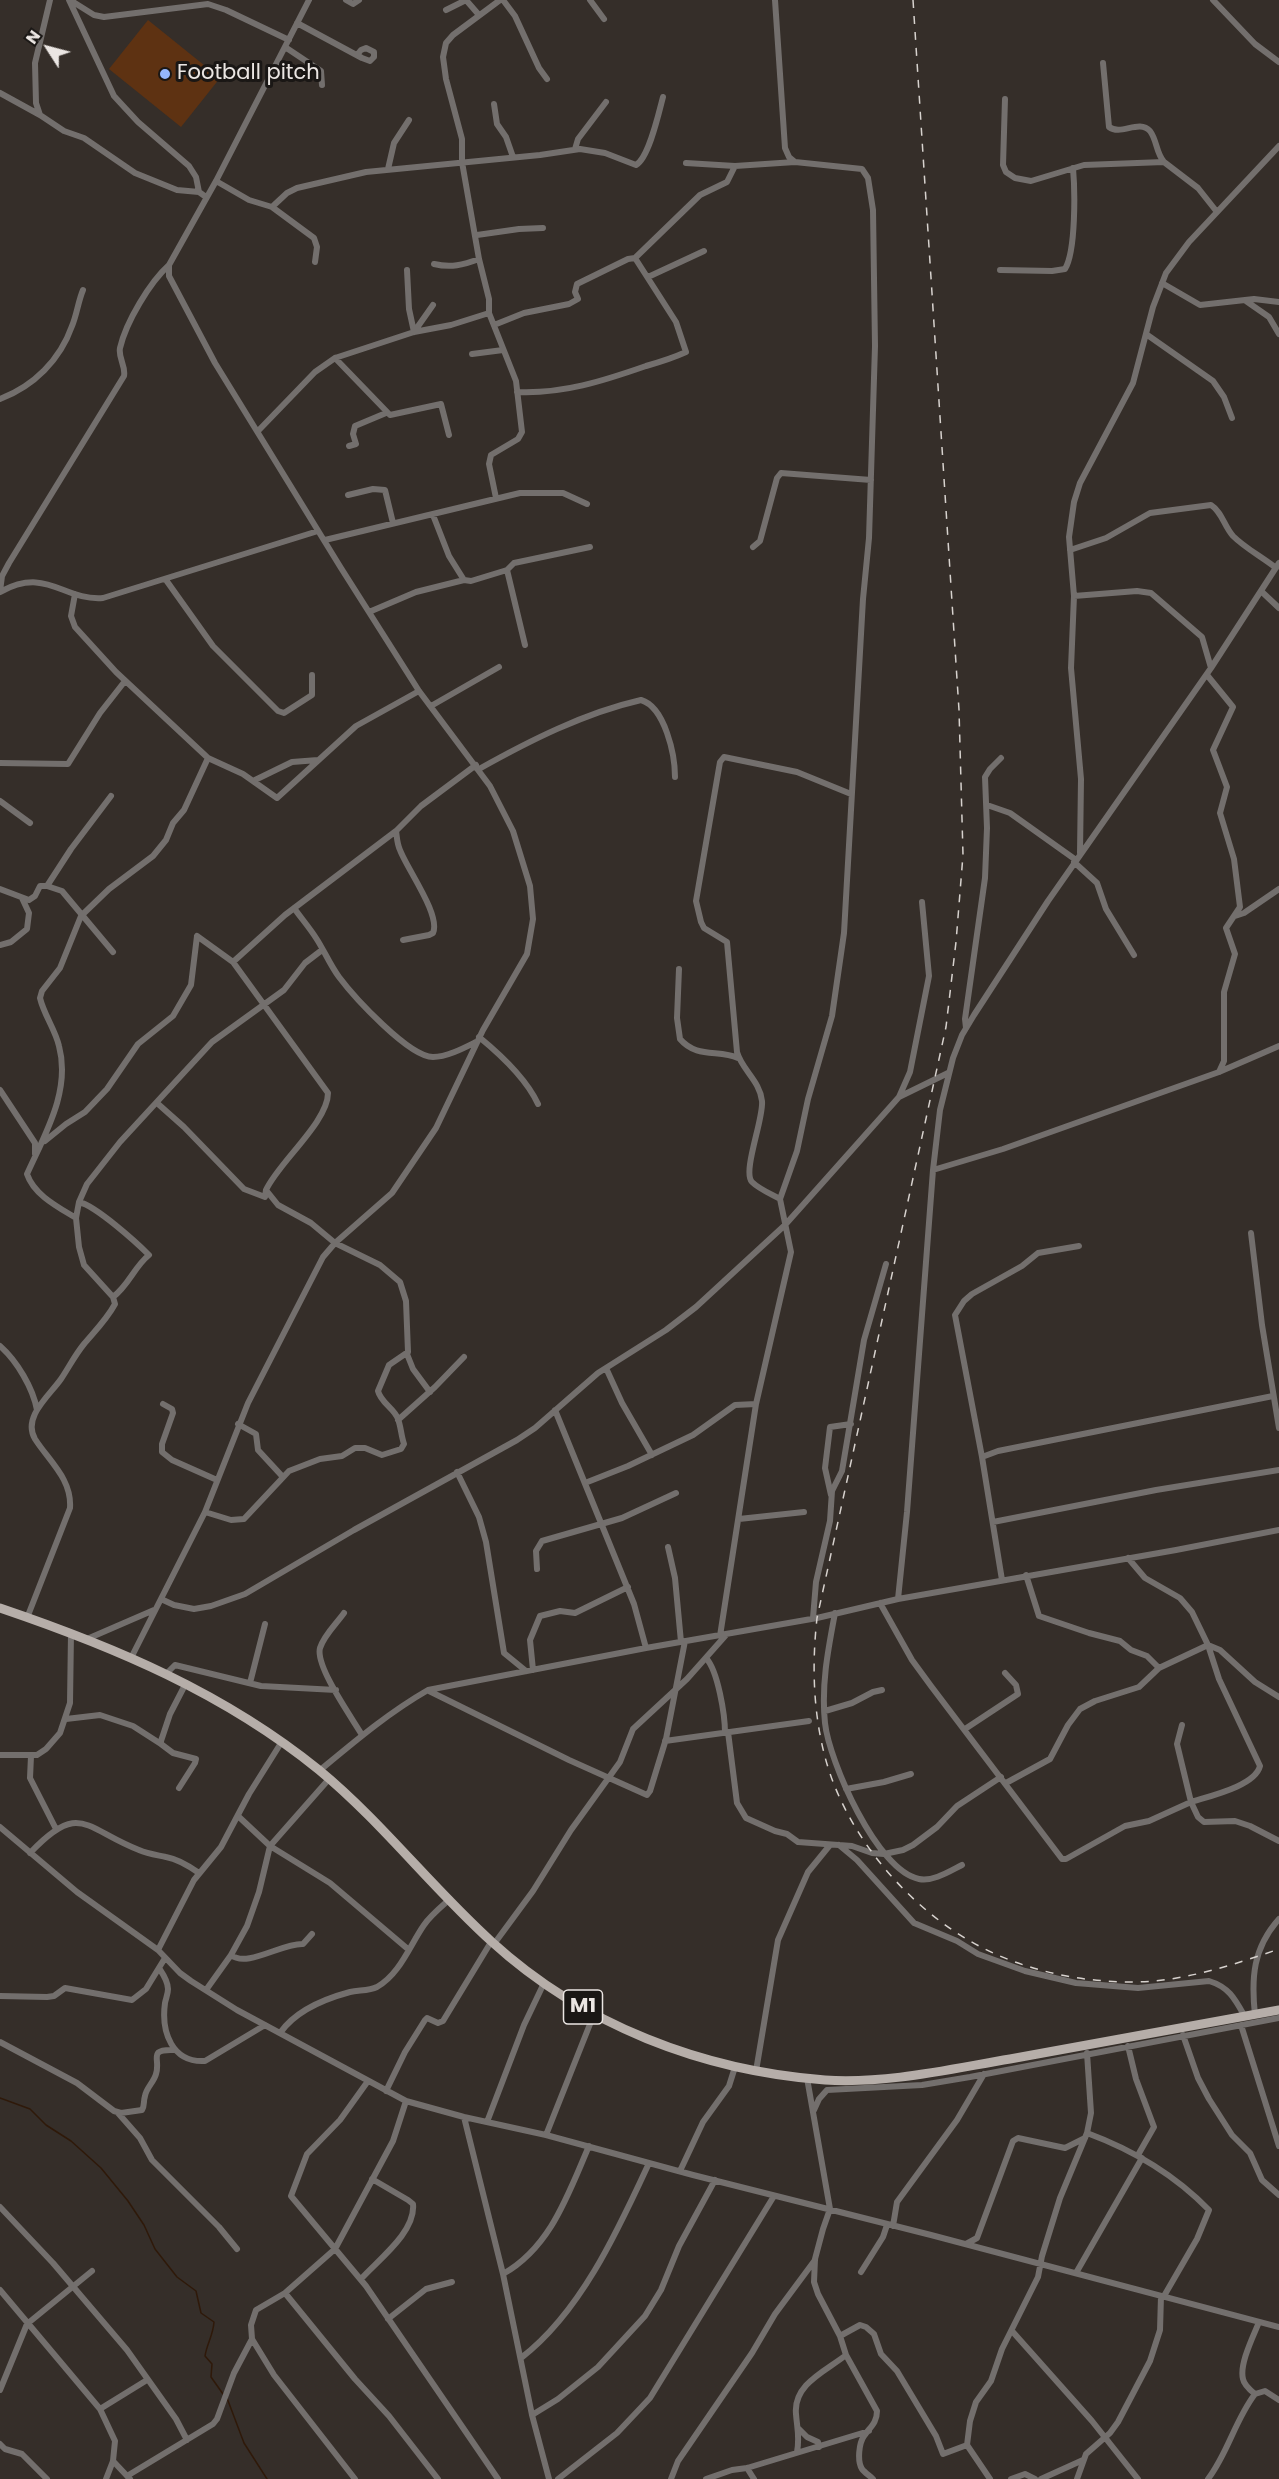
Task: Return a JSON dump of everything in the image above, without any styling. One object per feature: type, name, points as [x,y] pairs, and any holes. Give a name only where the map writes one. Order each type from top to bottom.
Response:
[{"type":"main road","name":"M1","points":[[0,1608],[71,1633],[131,1658],[186,1683],[219,1702],[319,1771],[368,1814],[493,1943],[544,1983],[594,2014],[666,2047],[735,2067],[807,2078],[852,2080],[902,2077],[1087,2050],[1243,2021],[1255,2014],[1279,2010]]},
{"type":"street","points":[[40,115],[36,103],[35,63],[50,0]]},
{"type":"street","points":[[69,0],[114,96],[132,117],[189,166],[196,177],[199,192]]},
{"type":"street","points":[[69,0],[94,15],[104,17],[208,4],[287,44],[321,71],[322,85]]},
{"type":"street","points":[[309,0],[216,181],[169,265],[153,282],[122,342],[120,355],[124,376],[9,563],[1,580],[0,592],[18,584],[40,583],[58,586],[75,594],[103,598],[318,531]]},
{"type":"street","points":[[346,0],[354,4],[359,0]]},
{"type":"street","points":[[446,10],[466,0],[479,15]]},
{"type":"street","points":[[496,498],[489,464],[491,456],[514,442],[522,432],[517,392],[510,364],[489,313],[489,299],[479,259],[477,235],[462,162],[462,139],[446,79],[443,57],[446,43],[453,35],[501,0],[515,16],[539,68],[547,78]]},
{"type":"street","points":[[590,0],[604,19]]},
{"type":"street","points":[[775,0],[785,148],[789,157],[795,162]]},
{"type":"street","points":[[1213,0],[1255,44],[1279,62]]},
{"type":"street","points":[[297,23],[357,55]]},
{"type":"street","points":[[1103,63],[1109,127],[1118,131],[1140,126],[1146,129],[1151,133],[1157,152],[1164,162],[1198,188],[1217,212]]},
{"type":"street","points":[[0,93],[64,131],[84,138],[135,173],[177,190],[199,192],[206,197]]},
{"type":"street","points":[[272,207],[287,193],[297,188],[342,177],[388,170],[574,149],[604,153],[636,165],[641,162],[653,133],[663,97]]},
{"type":"street","points":[[1005,99],[1003,165],[1006,172],[1021,181],[1031,181],[1084,165],[1164,162]]},
{"type":"street","points":[[574,149],[578,139],[606,102]]},
{"type":"street","points":[[494,104],[496,124],[506,137],[513,157]]},
{"type":"street","points":[[388,170],[394,144],[409,120]]},
{"type":"street","points":[[1077,859],[1081,779],[1071,668],[1074,596],[1069,528],[1074,502],[1080,483],[1132,383],[1162,283],[1175,259],[1279,146]]},
{"type":"street","points":[[386,2091],[405,2052],[425,2020],[427,2018],[438,2023],[443,2021],[493,1943],[533,1892],[572,1830],[623,1757],[633,1729],[706,1658],[724,1635],[756,1404],[791,1251],[780,1200],[797,1151],[837,993],[844,933],[869,538],[875,346],[873,210],[870,186],[866,172],[856,167],[795,162],[735,166],[686,163]]},
{"type":"street","points":[[494,325],[524,314],[569,304],[578,299],[575,292],[577,284],[589,276],[634,258],[700,195],[714,186],[727,182],[735,166]]},
{"type":"street","points":[[1000,270],[1065,269],[1070,258],[1074,217],[1073,168]]},
{"type":"street","points":[[216,181],[249,200],[272,207],[314,238],[317,247],[315,262]]},
{"type":"street","points":[[477,235],[543,228]]},
{"type":"street","points":[[648,277],[704,251]]},
{"type":"street","points":[[517,392],[531,393],[584,387],[686,352],[681,331],[634,258]]},
{"type":"street","points":[[434,264],[446,267],[463,265],[479,259]]},
{"type":"street","points":[[131,1658],[205,1512],[238,1424],[323,1257],[335,1243],[383,1202],[402,1180],[435,1128],[478,1040],[527,954],[533,919],[530,886],[520,852],[500,805],[477,767],[419,691],[215,363],[179,300],[169,276],[169,265]]},
{"type":"street","points":[[407,270],[407,291],[414,332]]},
{"type":"street","points":[[1162,283],[1200,305],[1254,299],[1279,302]]},
{"type":"street","points":[[0,399],[29,384],[56,359],[73,325],[83,290]]},
{"type":"street","points":[[1246,301],[1269,317],[1279,334]]},
{"type":"street","points":[[414,332],[433,305]]},
{"type":"street","points":[[258,431],[315,372],[335,358],[414,332],[451,325],[489,313]]},
{"type":"street","points":[[1146,334],[1213,381],[1219,388],[1232,418]]},
{"type":"street","points":[[471,354],[503,350]]},
{"type":"street","points":[[335,358],[390,415],[441,404],[449,435]]},
{"type":"street","points":[[349,446],[356,444],[353,434],[355,426],[386,413]]},
{"type":"street","points":[[753,547],[760,540],[777,478],[781,473],[871,480]]},
{"type":"street","points":[[348,495],[373,489],[385,490],[393,523]]},
{"type":"street","points":[[325,540],[520,493],[563,493],[587,504]]},
{"type":"street","points":[[898,1599],[907,1512],[933,1170],[940,1110],[948,1073],[966,1029],[1077,859],[1207,675],[1277,566],[1237,539],[1229,531],[1218,511],[1211,505],[1150,513],[1106,538],[1070,550]]},
{"type":"street","points":[[433,515],[449,556],[464,580]]},
{"type":"street","points":[[369,612],[416,592],[464,580],[471,581],[507,570],[514,563],[590,548]]},
{"type":"street","points":[[507,570],[525,645]]},
{"type":"street","points":[[166,580],[213,646],[278,711],[284,713],[312,695],[312,675]]},
{"type":"street","points":[[1074,596],[1137,591],[1151,593],[1202,637],[1211,668]]},
{"type":"street","points":[[1261,591],[1279,608]]},
{"type":"street","points":[[75,594],[71,616],[75,627],[125,681],[208,758],[253,781],[277,798],[356,726],[419,691]]},
{"type":"street","points":[[431,706],[499,668]]},
{"type":"street","points":[[1207,675],[1233,708],[1213,750],[1227,787],[1220,813],[1234,859],[1240,907],[1226,928],[1235,954],[1223,999],[1224,1061],[1219,1072]]},
{"type":"street","points":[[0,763],[68,764],[100,712],[125,681]]},
{"type":"street","points":[[233,962],[294,908],[396,831],[421,806],[477,767],[540,737],[606,710],[641,700],[646,701],[668,735],[675,763],[675,777]]},
{"type":"street","points":[[738,1058],[727,942],[704,928],[696,906],[720,762],[726,757],[797,772],[851,794]]},
{"type":"street","points":[[76,1218],[54,1204],[30,1183],[27,1174],[55,1112],[61,1086],[62,1059],[55,1034],[42,1009],[40,998],[42,991],[60,968],[81,916],[109,889],[153,856],[166,840],[173,823],[184,810],[208,758]]},
{"type":"street","points":[[966,1029],[964,1019],[985,878],[987,805],[985,777],[1001,758]]},
{"type":"street","points":[[253,781],[292,762],[318,760]]},
{"type":"street","points":[[47,886],[111,796]]},
{"type":"street","points":[[0,801],[30,823]]},
{"type":"street","points":[[987,805],[1010,813],[1077,859],[1097,883],[1106,909],[1134,955]]},
{"type":"street","points":[[396,831],[399,848],[420,887],[436,926],[433,933],[429,935],[403,940]]},
{"type":"street","points":[[0,889],[29,900],[35,896],[40,886],[62,891],[113,952]]},
{"type":"street","points":[[1234,916],[1244,913],[1279,889]]},
{"type":"street","points":[[0,945],[11,942],[27,929],[29,913],[22,898]]},
{"type":"street","points":[[161,1599],[174,1605],[194,1609],[211,1606],[245,1594],[517,1440],[606,1368],[666,1330],[696,1307],[785,1225],[899,1097],[910,1072],[929,976],[922,902]]},
{"type":"street","points":[[294,908],[339,977],[396,1036],[422,1054],[432,1057],[440,1056],[478,1040]]},
{"type":"street","points":[[42,1143],[85,1112],[107,1089],[138,1044],[173,1016],[191,985],[197,936],[233,962],[328,1093],[328,1102],[265,1194]]},
{"type":"street","points":[[27,1618],[70,1508],[70,1500],[57,1466],[33,1435],[32,1429],[37,1410],[115,1304],[113,1297],[84,1265],[79,1247],[76,1218],[79,1202],[96,1172],[212,1042],[284,990],[301,968],[322,950]]},
{"type":"street","points":[[679,969],[677,1018],[680,1039],[706,1054],[730,1054],[738,1058],[759,1088],[762,1099],[762,1116],[748,1173],[750,1179],[780,1200]]},
{"type":"street","points":[[478,1040],[515,1072],[531,1091],[537,1104]]},
{"type":"street","points":[[933,1170],[1003,1149],[1219,1072],[1279,1047]]},
{"type":"street","points":[[899,1097],[948,1073]]},
{"type":"street","points":[[0,1090],[35,1143],[35,1155]]},
{"type":"street","points":[[157,1103],[184,1127],[244,1189],[265,1194],[316,1227],[335,1243],[380,1265],[400,1282],[406,1301],[409,1349],[407,1354],[389,1365],[378,1391],[380,1398],[398,1420],[399,1432],[404,1444],[397,1452],[382,1455],[365,1448],[355,1448],[342,1456],[318,1460],[282,1476],[244,1520],[231,1520],[205,1512]]},
{"type":"street","points":[[79,1202],[98,1212],[149,1255],[138,1264],[124,1289],[113,1297]]},
{"type":"street","points":[[1251,1233],[1279,1428]]},
{"type":"street","points":[[1002,1580],[955,1315],[964,1301],[972,1294],[1022,1266],[1038,1253],[1079,1246]]},
{"type":"street","points":[[831,1495],[842,1471],[866,1332],[877,1301],[886,1264]]},
{"type":"street","points":[[0,1346],[7,1352],[33,1390],[37,1410]]},
{"type":"street","points":[[407,1354],[413,1369],[430,1392]]},
{"type":"street","points":[[398,1420],[430,1392],[464,1357]]},
{"type":"street","points":[[606,1368],[622,1403],[652,1455]]},
{"type":"street","points":[[982,1457],[1032,1443],[1273,1396]]},
{"type":"street","points":[[163,1404],[172,1409],[173,1413],[162,1444],[162,1452],[172,1460],[217,1480]]},
{"type":"street","points":[[585,1483],[652,1455],[700,1431],[735,1405],[756,1404]]},
{"type":"street","points":[[555,1410],[628,1587],[646,1648]]},
{"type":"street","points":[[238,1424],[256,1434],[258,1450],[282,1476]]},
{"type":"street","points":[[813,1618],[816,1582],[830,1521],[831,1495],[825,1466],[830,1427],[851,1424]]},
{"type":"street","points":[[993,1522],[1156,1490],[1279,1470]]},
{"type":"street","points":[[457,1472],[479,1517],[486,1542],[504,1653],[530,1671]]},
{"type":"street","points":[[537,1569],[536,1551],[540,1543],[601,1525],[676,1494]]},
{"type":"street","points":[[739,1519],[804,1512]]},
{"type":"street","points":[[319,1771],[362,1735],[428,1690],[813,1618],[898,1599],[1279,1530]]},
{"type":"street","points":[[428,1690],[609,1779],[647,1795],[665,1741],[683,1641],[674,1573],[668,1547]]},
{"type":"street","points":[[880,1603],[912,1660],[1064,1859],[1125,1826],[1149,1821],[1191,1802],[1249,1781],[1255,1776],[1260,1766],[1219,1679],[1208,1645],[1188,1606],[1180,1598],[1149,1582],[1128,1558]]},
{"type":"street","points":[[1026,1575],[1039,1616],[1119,1641],[1131,1650],[1147,1656],[1159,1668]]},
{"type":"street","points":[[530,1671],[530,1637],[540,1616],[560,1611],[575,1613],[628,1587]]},
{"type":"street","points":[[87,1640],[154,1610]]},
{"type":"street","points":[[344,1613],[323,1642],[320,1652],[321,1662],[362,1735]]},
{"type":"street","points":[[835,1613],[824,1674],[825,1711],[829,1742],[846,1789],[873,1839],[884,1854],[905,1872],[921,1879],[940,1875],[962,1865]]},
{"type":"street","points":[[250,1683],[265,1624]]},
{"type":"street","points":[[0,1755],[31,1756],[42,1753],[60,1733],[66,1719],[72,1688],[71,1633]]},
{"type":"street","points":[[1005,1783],[1050,1759],[1068,1725],[1080,1709],[1095,1701],[1139,1687],[1159,1668],[1208,1645],[1220,1650],[1255,1682],[1279,1697]]},
{"type":"street","points":[[706,1658],[716,1683],[740,1811],[755,1823],[787,1834],[798,1842],[839,1845],[884,1854],[903,1850],[938,1827],[957,1806],[1000,1777]]},
{"type":"street","points":[[166,1674],[175,1665],[274,1687],[336,1690]]},
{"type":"street","points":[[965,1729],[1018,1694],[1016,1685],[1005,1673]]},
{"type":"street","points":[[161,1744],[163,1732],[186,1683]]},
{"type":"street","points":[[825,1711],[852,1703],[882,1690]]},
{"type":"street","points":[[66,1719],[100,1715],[133,1726],[173,1753],[196,1759],[179,1788]]},
{"type":"street","points":[[665,1741],[809,1722]]},
{"type":"street","points":[[1182,1725],[1177,1744],[1191,1802],[1198,1817],[1203,1822],[1234,1821],[1250,1826],[1279,1841]]},
{"type":"street","points":[[158,1950],[200,1873],[221,1847],[281,1743]]},
{"type":"street","points":[[31,1756],[30,1778],[56,1829]]},
{"type":"street","points":[[846,1789],[911,1774]]},
{"type":"street","points":[[206,1990],[231,1955],[256,1904],[270,1846],[328,1779]]},
{"type":"street","points":[[238,1816],[270,1846],[330,1883],[409,1950]]},
{"type":"street","points":[[30,1853],[56,1829],[68,1824],[86,1825],[135,1849],[173,1859],[200,1873]]},
{"type":"street","points":[[0,1827],[77,1892],[158,1950],[180,1973],[265,2025],[406,2101],[464,2117],[546,2134],[774,2196],[1279,2327]]},
{"type":"street","points":[[756,2071],[778,1940],[808,1872],[830,1845]]},
{"type":"street","points":[[839,1845],[863,1866],[914,1923],[957,1941],[978,1954],[1024,1971],[1076,1983],[1138,1988],[1209,1982],[1218,1984],[1232,1993],[1243,2021],[1279,2146]]},
{"type":"street","points":[[280,2033],[289,2022],[314,2005],[352,1992],[379,1986],[394,1971],[424,1924],[450,1899]]},
{"type":"street","points":[[1255,2014],[1252,1983],[1255,1966],[1262,1944],[1279,1919]]},
{"type":"street","points":[[231,1955],[237,1959],[246,1959],[287,1945],[305,1943],[312,1934]]},
{"type":"street","points":[[0,1996],[47,1997],[54,1996],[65,1988],[132,2000],[146,1989],[165,1958]]},
{"type":"street","points":[[159,1968],[167,1984],[165,2025],[167,2037],[174,2050],[184,2059],[194,2062],[205,2061],[265,2025]]},
{"type":"street","points":[[487,2122],[524,2025],[544,1983]]},
{"type":"street","points":[[546,2134],[594,2014]]},
{"type":"street","points":[[814,2110],[819,2099],[827,2090],[922,2085],[984,2074],[1087,2050],[1128,2046],[1243,2021],[1279,2018]]},
{"type":"street","points":[[1184,2035],[1198,2078],[1209,2099],[1232,2135],[1250,2153],[1262,2180],[1279,2195]]},
{"type":"street","points":[[0,2042],[76,2083],[118,2113],[140,2138],[152,2160],[219,2227],[237,2249]]},
{"type":"street","points":[[1076,2273],[1154,2127],[1136,2079],[1128,2046]]},
{"type":"street","points":[[118,2113],[144,2108],[145,2096],[157,2072],[155,2058],[158,2052],[162,2049],[174,2050]]},
{"type":"street","points":[[990,2479],[967,2445],[970,2421],[976,2403],[991,2381],[1002,2349],[1029,2297],[1060,2198],[1086,2135],[1091,2113],[1087,2050]]},
{"type":"street","points":[[680,2171],[703,2122],[729,2086],[735,2067]]},
{"type":"street","points":[[861,2272],[890,2225],[897,2202],[957,2120],[984,2074]]},
{"type":"street","points":[[807,2078],[830,2209],[815,2259],[815,2288],[840,2336],[846,2355],[877,2411],[871,2430],[864,2436],[860,2446],[862,2469],[873,2479]]},
{"type":"street","points":[[368,2081],[340,2120],[306,2154],[291,2194],[361,2279],[498,2479]]},
{"type":"street","points":[[355,2479],[274,2374],[252,2338],[251,2325],[256,2310],[285,2293],[335,2249],[393,2141],[406,2101]]},
{"type":"street","points":[[464,2117],[503,2274],[532,2415],[549,2479]]},
{"type":"street","points":[[966,2244],[977,2238],[1013,2141],[1018,2138],[1065,2148],[1086,2135],[1121,2146],[1177,2181],[1209,2210],[1197,2239],[1162,2296],[1160,2330],[1150,2361],[1118,2422],[1090,2449],[1083,2460],[1077,2479]]},
{"type":"street","points":[[503,2274],[533,2251],[548,2232],[589,2146]]},
{"type":"street","points":[[521,2358],[547,2335],[581,2290],[624,2217],[649,2163]]},
{"type":"street","points":[[361,2279],[408,2228],[413,2214],[411,2202],[372,2179]]},
{"type":"street","points":[[532,2415],[558,2399],[598,2367],[645,2316],[661,2290],[679,2246],[715,2180]]},
{"type":"street","points":[[558,2479],[617,2433],[646,2404],[774,2196]]},
{"type":"street","points":[[0,2207],[127,2350],[176,2419],[187,2440]]},
{"type":"street","points":[[671,2479],[678,2461],[752,2353],[775,2314],[815,2259]]},
{"type":"street","points":[[0,2390],[27,2324],[93,2271]]},
{"type":"street","points":[[388,2319],[426,2289],[452,2282]]},
{"type":"street","points":[[0,2290],[100,2409],[113,2436],[113,2461],[106,2479]]},
{"type":"street","points":[[285,2293],[355,2379],[389,2416],[438,2479]]},
{"type":"street","points":[[1255,2394],[1247,2387],[1242,2375],[1246,2354],[1259,2322]]},
{"type":"street","points":[[840,2336],[857,2326],[863,2325],[870,2330],[874,2334],[881,2354],[897,2371],[936,2436],[943,2454],[967,2445]]},
{"type":"street","points":[[1012,2331],[1105,2437],[1138,2479]]},
{"type":"street","points":[[113,2461],[128,2477],[213,2424],[234,2373],[252,2338]]},
{"type":"street","points":[[797,2452],[800,2438],[796,2402],[801,2389],[846,2355]]},
{"type":"street","points":[[100,2409],[147,2380]]},
{"type":"street","points":[[1208,2479],[1215,2470],[1241,2414],[1255,2394],[1265,2391],[1279,2400]]},
{"type":"street","points":[[799,2428],[807,2437],[818,2442],[819,2447]]},
{"type":"street","points":[[706,2479],[732,2470],[747,2469],[871,2430]]},
{"type":"street","points":[[0,2444],[5,2449],[22,2454],[47,2479]]},
{"type":"street","points":[[1041,2479],[1083,2460]]},
{"type":"street","points":[[747,2469],[754,2479]]},
{"type":"street","points":[[1011,2479],[1025,2474],[1035,2479]]},
{"type":"shaded area","name":"Football pitch","points":[[148,20],[220,78],[181,127],[109,69]]},
{"type":"waterway","points":[[0,2098],[30,2109],[46,2125],[71,2141],[101,2168],[128,2201],[144,2225],[155,2249],[177,2277],[196,2291],[201,2313],[214,2322],[205,2356],[212,2364],[211,2377],[223,2394]]},
{"type":"waterway","points":[[227,2398],[244,2443],[267,2479]]},
{"type":"railway","points":[[913,0],[959,710],[963,855],[946,1027],[817,1618],[814,1686],[820,1736],[834,1785],[849,1816],[868,1846],[890,1874],[914,1900],[941,1922],[970,1941],[1000,1956],[1032,1968],[1065,1976],[1133,1982],[1189,1976],[1279,1949]]},
{"type":"place","name":"Football pitch","points":[[165,74]]}]
